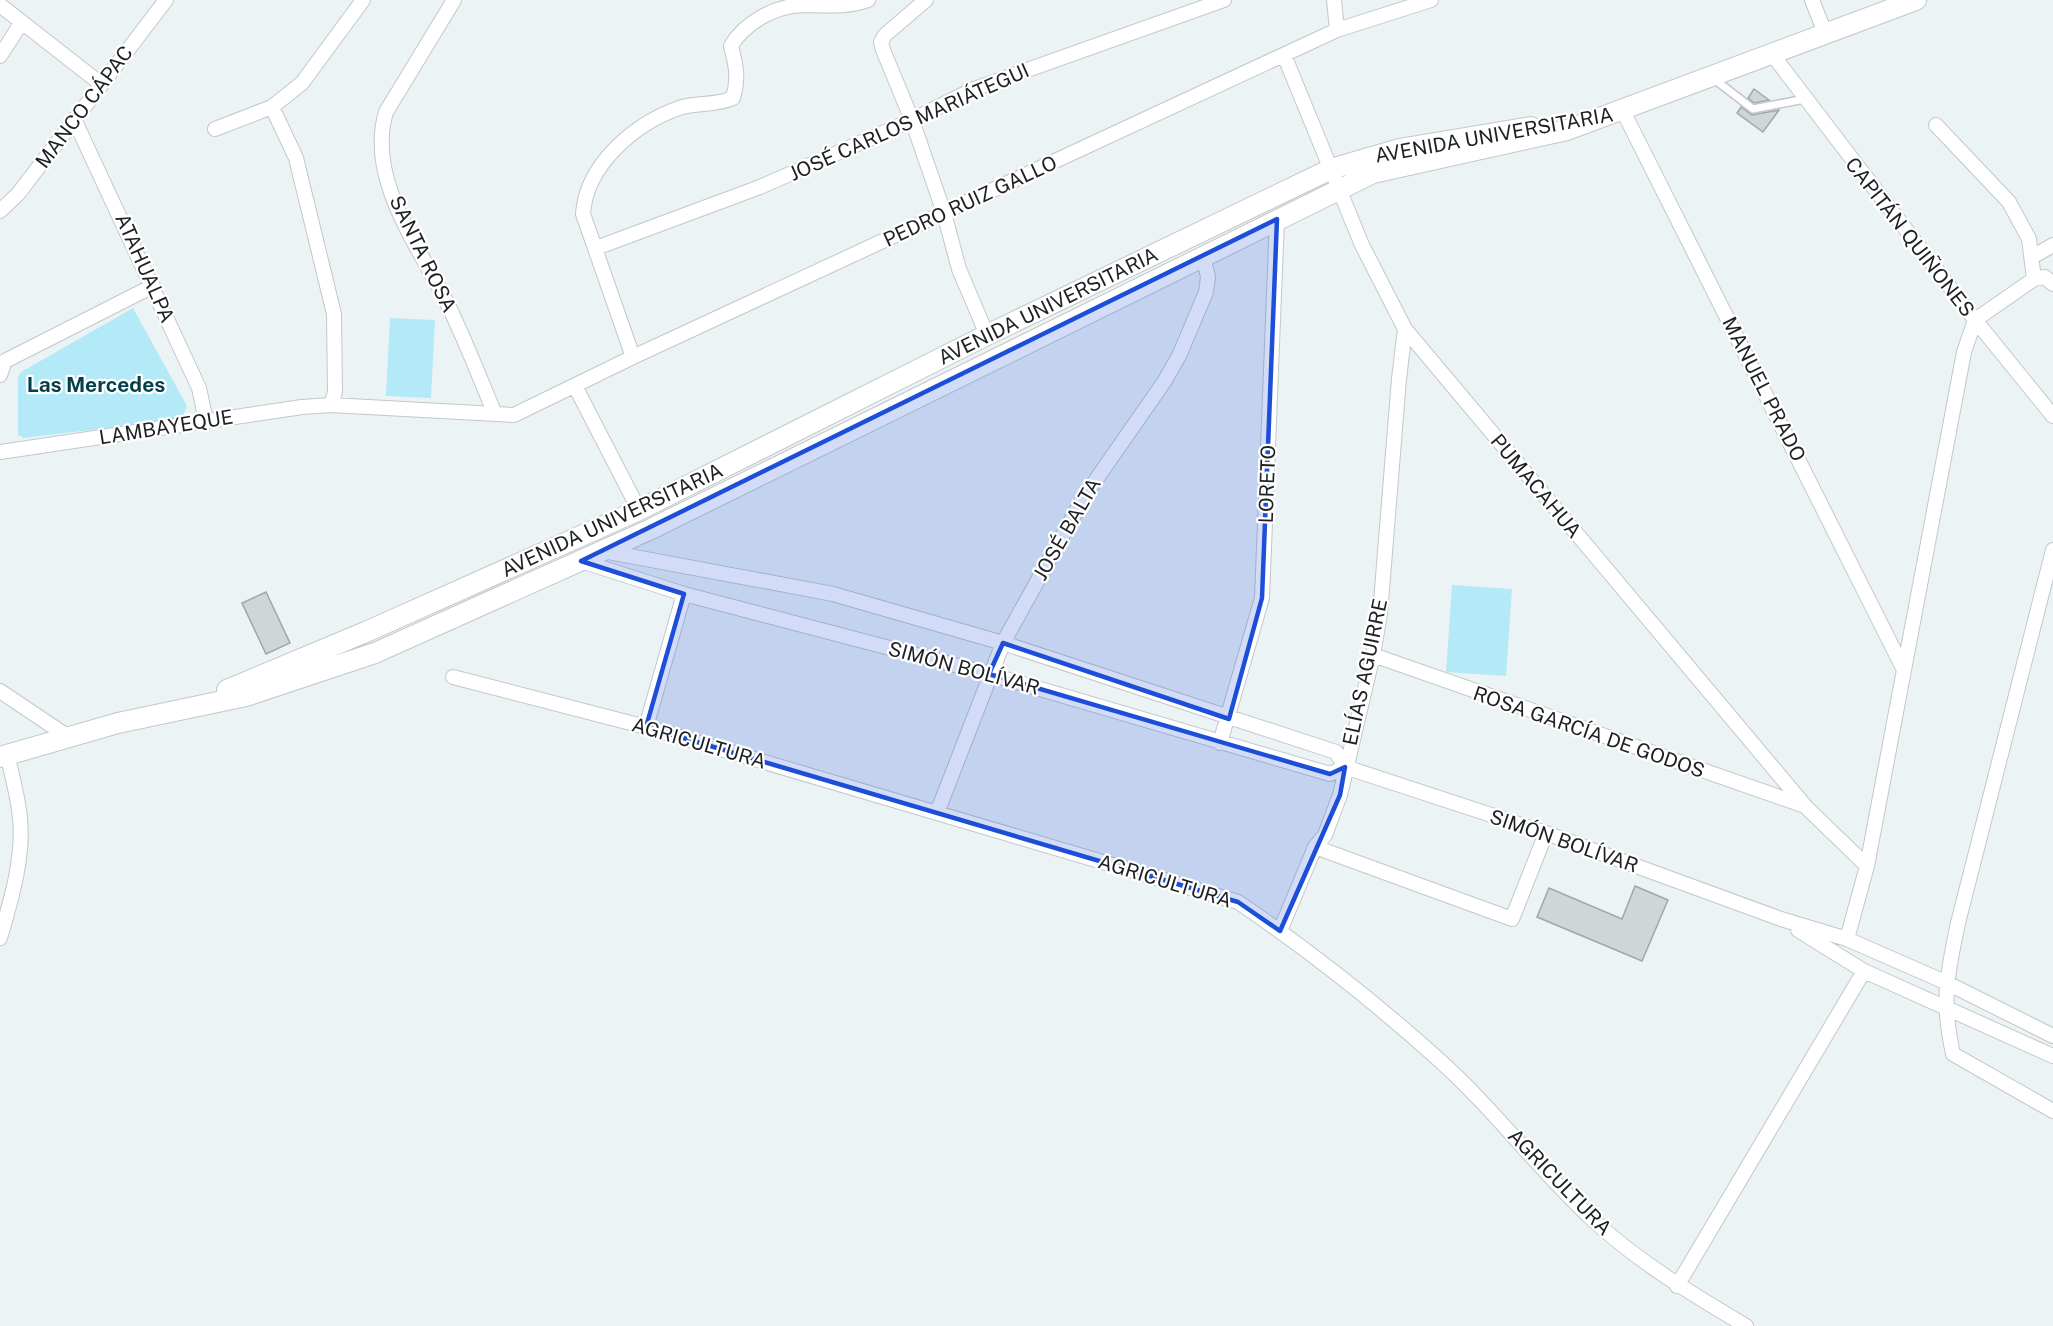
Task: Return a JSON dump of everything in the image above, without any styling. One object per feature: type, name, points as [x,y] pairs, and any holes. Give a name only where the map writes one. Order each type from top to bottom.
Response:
[{"type":"main road","points":[[1623,111],[1916,0]]},
{"type":"main road","name":"AVENIDA UNIVERSITARIA","points":[[165,713],[368,631],[639,510],[987,334],[1331,169],[1398,149],[1623,111]]},
{"type":"main road","name":"AVENIDA UNIVERSITARIA","points":[[165,713],[246,696],[375,653],[581,561],[995,361],[1340,187],[1373,173],[1408,163],[1567,130],[1623,111]]},
{"type":"main road","points":[[4,756],[67,736],[165,713]]},
{"type":"street","name":"MANCO CÁPAC","points":[[0,212],[18,194],[166,0]]},
{"type":"street","points":[[215,129],[272,107],[302,83],[363,0]]},
{"type":"street","name":"SANTA ROSA","points":[[454,0],[386,112],[380,131],[380,151],[399,210],[448,304],[494,412]]},
{"type":"street","points":[[633,357],[583,214],[584,197],[593,178],[605,160],[628,138],[659,116],[681,108],[723,102],[733,98],[737,85],[737,72],[731,46],[737,36],[752,23],[798,3],[846,5],[868,0]]},
{"type":"street","points":[[926,0],[897,22],[881,42],[912,120],[944,213],[959,269],[987,334]]},
{"type":"street","name":"JOSÉ CARLOS MARIÁTEGUI","points":[[596,248],[703,210],[912,120],[974,89],[1224,0]]},
{"type":"street","points":[[1334,0],[1337,30]]},
{"type":"street","name":"PEDRO RUIZ GALLO","points":[[514,415],[633,357],[1337,30],[1431,0]]},
{"type":"street","points":[[1812,0],[1825,33]]},
{"type":"street","points":[[0,5],[101,84]]},
{"type":"street","points":[[0,56],[22,22]]},
{"type":"street","name":"CAPITÁN QUIÑONES","points":[[1772,54],[1975,320],[2053,416]]},
{"type":"street","name":"PUMACAHUA","points":[[1284,55],[1362,245],[1406,329],[1806,807],[1868,866]]},
{"type":"street","points":[[272,107],[296,158],[334,314],[335,393],[332,405]]},
{"type":"street","name":"MANUEL PRADO","points":[[1623,111],[1903,668]]},
{"type":"street","name":"ATAHUALPA","points":[[74,119],[199,388],[206,421]]},
{"type":"street","points":[[1847,939],[1868,866],[1903,668],[1964,352],[1975,320],[2044,280],[2032,257],[2024,225],[2009,202],[1936,125]]},
{"type":"street","name":"LORETO","points":[[1220,744],[1262,598],[1277,219]]},
{"type":"street","points":[[2032,257],[2053,245]]},
{"type":"street","name":"JOSÉ BALTA","points":[[937,813],[989,674],[1003,643],[1084,497],[1164,382],[1179,356],[1206,292],[1208,277],[1203,256]]},
{"type":"street","points":[[0,375],[5,361],[153,286]]},
{"type":"street","name":"ELÍAS AGUIRRE","points":[[1280,931],[1315,847],[1325,835],[1340,795],[1372,655],[1380,614],[1398,390],[1406,329]]},
{"type":"street","points":[[575,386],[639,510]]},
{"type":"street","name":"LAMBAYEQUE","points":[[0,452],[206,421],[332,405],[494,412],[514,415]]},
{"type":"street","points":[[2053,550],[1958,923],[1946,982],[1945,1006],[1953,1054],[2053,1111]]},
{"type":"street","name":"SIMÓN BOLÍVAR","points":[[603,551],[833,594],[1003,643],[1228,719],[1336,752],[1345,767],[1546,833],[1781,919],[1847,939],[1946,982],[2053,1036]]},
{"type":"street","name":"SIMÓN BOLÍVAR","points":[[581,561],[684,594],[989,674],[1220,744],[1330,774],[1345,767]]},
{"type":"street","points":[[646,727],[684,594]]},
{"type":"street","name":"ROSA GARCÍA DE GODOS","points":[[1372,655],[1806,807]]},
{"type":"street","name":"AGRICULTURA","points":[[453,677],[646,727],[1238,902],[1280,931],[1440,1060],[1592,1218],[1635,1256],[1677,1286],[1746,1326]]},
{"type":"street","points":[[0,691],[67,736]]},
{"type":"street","points":[[0,938],[16,874],[20,843],[20,818],[4,756]]},
{"type":"street","points":[[1315,847],[1512,919],[1546,833]]},
{"type":"street","name":"SIMÓN BOLÍVAR","points":[[1781,919],[1864,971],[2053,1056]]},
{"type":"street","points":[[1677,1286],[1864,971]]},
{"type":"lane","points":[[1712,77],[1753,109],[1805,99]]},
{"type":"highlighted area","points":[[1277,219],[1262,598],[1229,719],[1003,643],[989,674],[1330,774],[1345,767],[1340,795],[1280,931],[1238,902],[646,727],[684,594],[581,561]]},
{"type":"shaded area","points":[[133,308],[187,406],[182,419],[24,438],[18,435],[18,377],[21,372]]},
{"type":"shaded area","points":[[390,318],[435,320],[431,398],[386,396]]},
{"type":"shaded area","points":[[1452,585],[1512,589],[1506,676],[1446,672]]},
{"type":"building","points":[[1754,89],[1769,100],[1754,103],[1748,98]]},
{"type":"building","points":[[1741,107],[1752,115],[1779,110],[1763,132],[1737,113]]},
{"type":"building","points":[[266,592],[290,643],[266,654],[242,603]]},
{"type":"building","points":[[1635,886],[1668,900],[1642,961],[1537,917],[1549,888],[1622,919]]},
{"type":"district","name":"Las Mercedes","points":[[96,384]]}]
